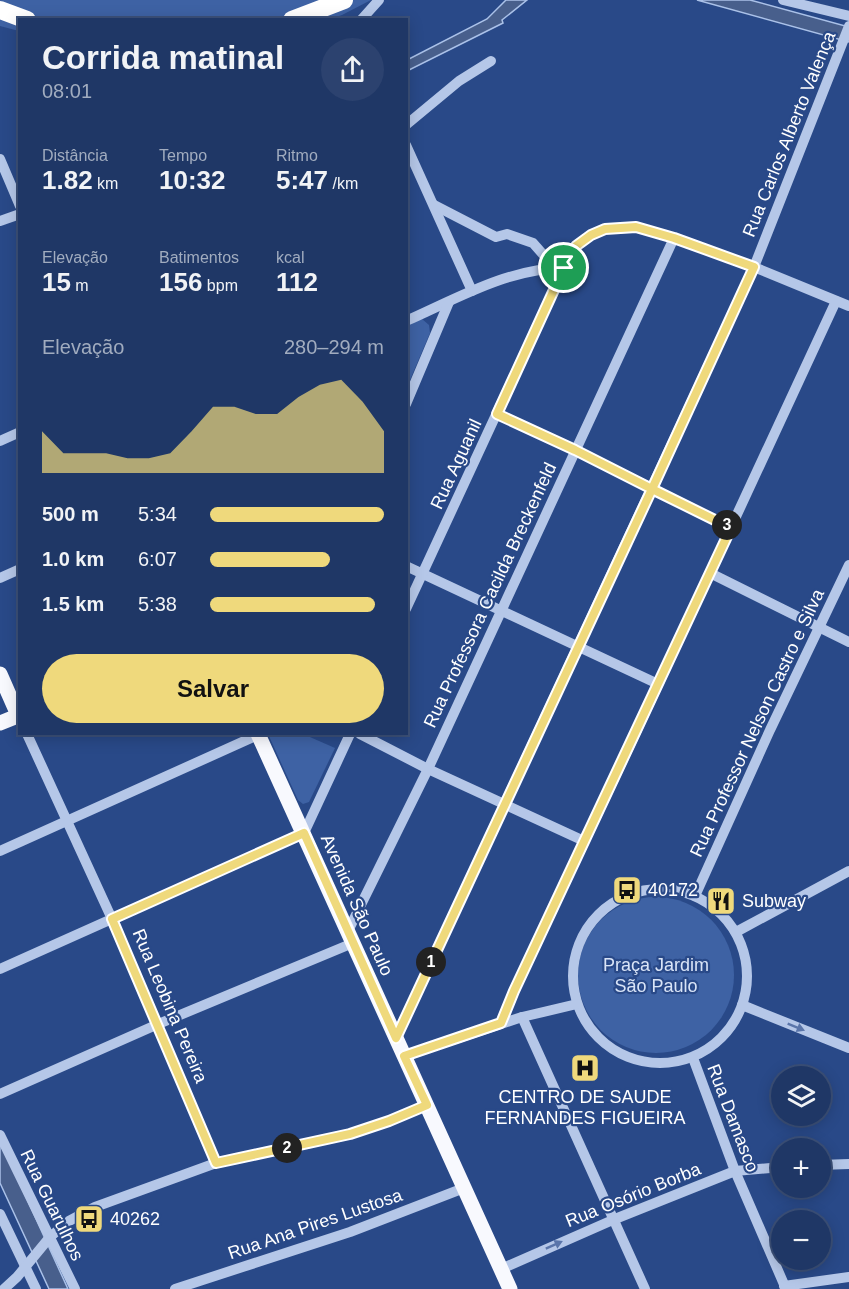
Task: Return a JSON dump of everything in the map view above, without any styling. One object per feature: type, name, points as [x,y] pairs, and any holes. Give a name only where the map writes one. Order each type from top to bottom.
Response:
[{"type":"highway","points":[[297,18],[344,0]]},
{"type":"highway","points":[[0,10],[22,18]]},
{"type":"main road","points":[[0,674],[18,714]]},
{"type":"main road","points":[[0,723],[18,716]]},
{"type":"main road","name":"Avenida São Paulo","points":[[259,735],[510,1289]]},
{"type":"street","points":[[363,18],[379,0]]},
{"type":"street","points":[[783,0],[800,2],[849,16]]},
{"type":"street","name":"Rua Carlos Alberto Valença","points":[[396,1038],[754,267],[849,26]]},
{"type":"street","points":[[408,123],[459,81],[491,62]]},
{"type":"street","points":[[408,148],[472,291]]},
{"type":"street","points":[[0,159],[18,201]]},
{"type":"street","points":[[434,205],[496,237],[507,234],[533,243],[559,268]]},
{"type":"street","points":[[0,221],[18,214]]},
{"type":"street","name":"Rua Aguanil","points":[[408,605],[497,414],[559,268],[576,246],[591,235],[605,229],[636,227],[754,267],[849,306]]},
{"type":"street","name":"Rua Professora Cacilda Breckenfeld","points":[[351,937],[674,238]]},
{"type":"street","points":[[408,320],[499,280],[538,270],[559,268]]},
{"type":"street","points":[[501,1023],[836,300]]},
{"type":"street","points":[[408,399],[449,302]]},
{"type":"street","points":[[497,414],[731,528]]},
{"type":"street","points":[[0,441],[18,433]]},
{"type":"street","name":"Rua Professor Nelson Castro e Silva","points":[[695,896],[770,730],[849,565]]},
{"type":"street","points":[[408,567],[502,609],[658,684]]},
{"type":"street","points":[[0,578],[18,570]]},
{"type":"street","points":[[710,573],[849,642]]},
{"type":"street","name":"Rua Leobina Pereira","points":[[27,735],[112,919],[216,1163]]},
{"type":"street","points":[[0,851],[257,735]]},
{"type":"street","points":[[0,969],[304,833],[350,735]]},
{"type":"street","points":[[362,735],[428,769],[584,841]]},
{"type":"street","points":[[736,932],[848,870]]},
{"type":"street","points":[[674,888],[695,896],[718,910],[736,932],[746,957],[747,985],[742,1005],[729,1030],[693,1058],[669,1062],[642,1061],[618,1052],[597,1036],[578,1004],[572,977],[574,957],[580,939],[598,914],[618,899],[643,890],[674,888]]},
{"type":"street","points":[[0,1094],[351,937]]},
{"type":"street","points":[[404,1056],[501,1023],[578,1004]]},
{"type":"street","points":[[742,1005],[849,1048]]},
{"type":"street","points":[[522,1017],[645,1289]]},
{"type":"street","name":"Rua Damasco","points":[[693,1058],[735,1171],[785,1288]]},
{"type":"street","points":[[4,1289],[48,1239],[69,1221],[95,1207],[216,1163],[350,1134],[427,1105]]},
{"type":"street","name":"Rua Guarulhos","points":[[0,1135],[48,1239],[75,1289]]},
{"type":"street","points":[[831,1165],[849,1164]]},
{"type":"street","name":"Rua Osório Borba","points":[[501,1269],[615,1219],[735,1171],[771,1168]]},
{"type":"street","name":"Rua Ana Pires Lustosa","points":[[175,1289],[350,1232],[464,1188]]},
{"type":"street","points":[[0,1214],[29,1263],[36,1289]]},
{"type":"street","points":[[785,1288],[849,1277]]},
{"type":"green space","points":[[0,0],[371,0],[333,18],[18,18],[18,31],[0,26]]},
{"type":"green space","points":[[422,319],[429,325],[430,333],[408,385],[408,324]]},
{"type":"green space","points":[[268,735],[305,735],[335,748],[309,802],[303,804],[298,800]]},
{"type":"green space","name":"Praça Jardim São Paulo","points":[[656,897],[671,898],[686,903],[711,920],[728,945],[733,960],[733,990],[728,1005],[711,1030],[686,1047],[671,1052],[656,1053],[641,1052],[626,1047],[601,1030],[584,1005],[579,990],[578,975],[579,960],[584,945],[601,920],[626,903],[641,898]]},
{"type":"shaded area","points":[[506,0],[527,0],[502,20],[503,23],[408,70],[408,59],[487,19]]},
{"type":"shaded area","points":[[697,0],[750,0],[849,27],[849,42]]},
{"type":"shaded area","points":[[0,1140],[68,1289],[49,1289],[0,1183]]},
{"type":"place","name":"40172","points":[[627,890]]},
{"type":"place","name":"Subway","points":[[721,901]]},
{"type":"place","name":"CENTRO DE SAUDE FERNANDES FIGUEIRA","points":[[585,1068]]},
{"type":"place","name":"40262","points":[[89,1219]]},
{"type":"route","points":[[564,268],[497,414],[652,489],[396,1038],[304,833],[112,919],[216,1163],[350,1134],[427,1105],[404,1056],[501,1023],[731,528],[652,489],[754,267],[674,238],[636,227],[621,227],[605,229],[591,235],[576,246],[564,268]]}]
